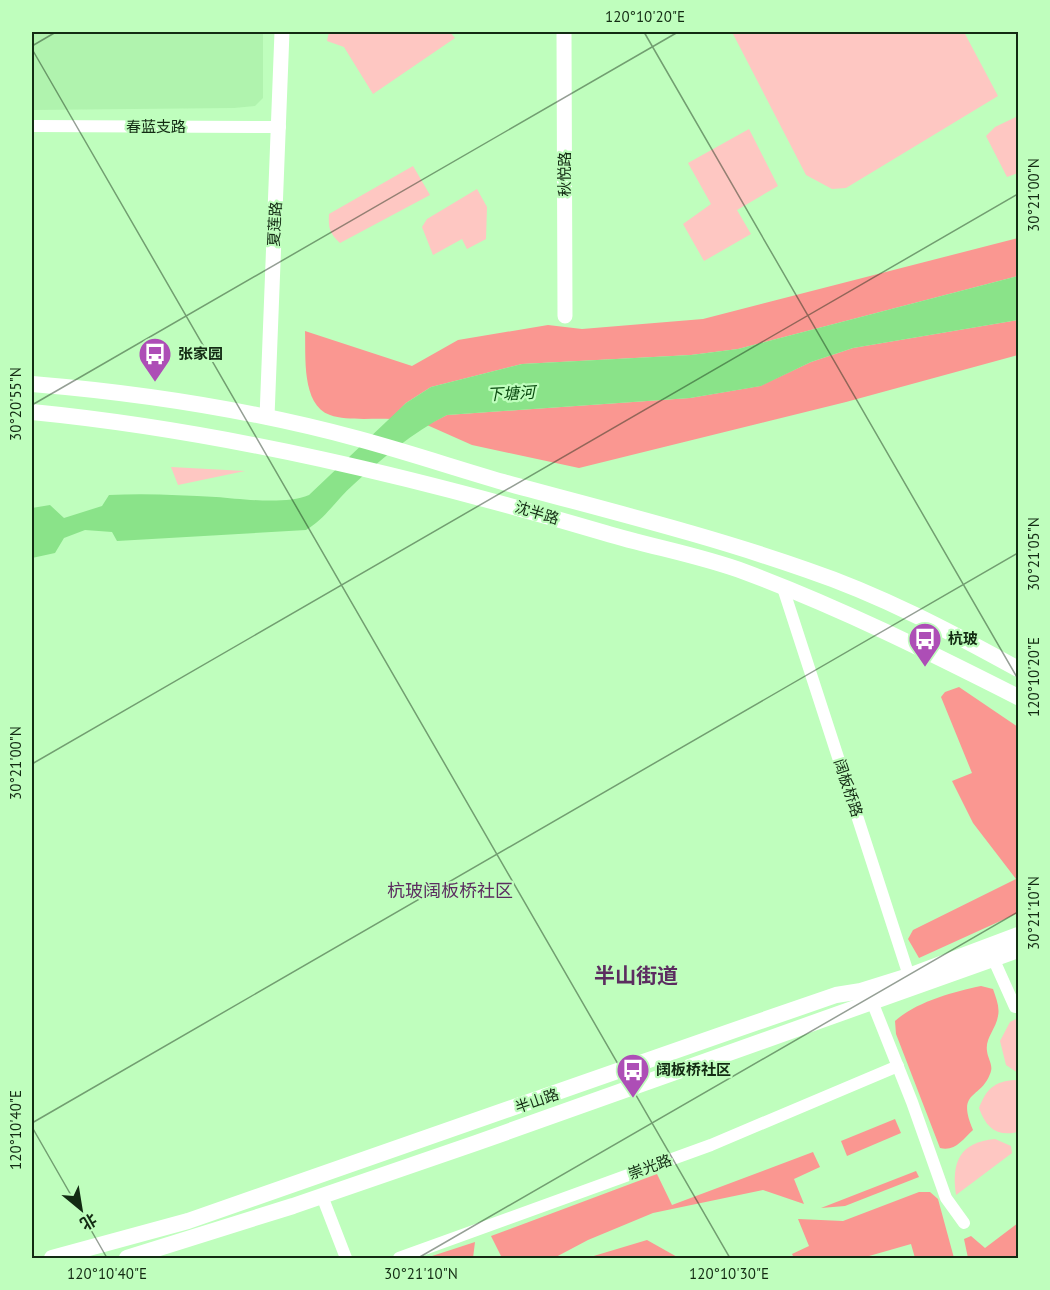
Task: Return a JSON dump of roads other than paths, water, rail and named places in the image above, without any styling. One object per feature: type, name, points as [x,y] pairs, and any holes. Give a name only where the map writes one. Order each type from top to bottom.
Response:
[{"type":"main road","name":"沈半路","points":[[32,384],[107,391],[267,417],[359,439],[686,532],[810,570],[934,624],[1018,669]]},
{"type":"main road","name":"沈半路","points":[[32,412],[131,423],[220,438],[478,495],[722,565],[889,632],[1018,697]]},
{"type":"main road","name":"半山路","points":[[127,1258],[322,1196],[736,1049],[873,1004],[911,982],[1018,935]]},
{"type":"main road","name":"半山路","points":[[52,1258],[188,1221],[782,1013],[911,982],[1018,950]]},
{"type":"street","name":"夏莲路","points":[[267,417],[282,32]]},
{"type":"street","name":"秋悦路","points":[[564,32],[565,316]]},
{"type":"street","name":"春蓝支路","points":[[32,126],[280,127]]},
{"type":"street","name":"阔板桥路","points":[[783,588],[911,982]]},
{"type":"street","points":[[993,958],[1015,1007]]},
{"type":"street","points":[[873,1004],[946,1198],[964,1223]]},
{"type":"street","name":"崇光路","points":[[399,1258],[711,1145],[898,1066]]},
{"type":"street","points":[[322,1196],[346,1258]]},
{"type":"water","name":"下塘河","points":[[1018,276],[1018,320],[853,348],[811,362],[761,386],[690,398],[447,415],[422,429],[386,456],[306,530],[117,541],[112,532],[85,530],[64,538],[55,553],[32,558],[32,508],[50,505],[64,518],[102,506],[109,495],[162,494],[276,501],[309,495],[406,403],[431,387],[522,364],[691,355],[738,349]]},
{"type":"place","name":"张家园","points":[[155,383]]},
{"type":"place","name":"杭玻","points":[[925,668]]},
{"type":"place","name":"阔板桥社区","points":[[633,1099]]},
{"type":"district","name":"杭玻阔板桥社区","points":[[450,891]]},
{"type":"district","name":"半山街道","points":[[636,976]]}]
